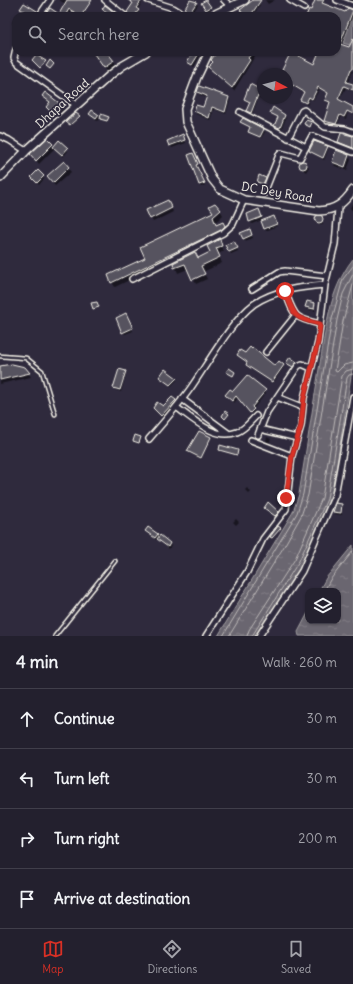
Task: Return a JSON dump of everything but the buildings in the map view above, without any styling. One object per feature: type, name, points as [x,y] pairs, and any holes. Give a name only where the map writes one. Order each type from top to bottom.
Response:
[{"type":"street","points":[[42,12],[50,0]]},
{"type":"street","points":[[105,0],[120,12]]},
{"type":"street","points":[[148,0],[180,12]]},
{"type":"street","points":[[224,0],[232,7]]},
{"type":"street","points":[[220,12],[245,0]]},
{"type":"street","points":[[290,0],[304,8]]},
{"type":"street","points":[[337,0],[353,6]]},
{"type":"street","points":[[230,12],[232,7]]},
{"type":"street","points":[[14,56],[16,62],[76,105]]},
{"type":"street","name":"Dhapa Road","points":[[0,178],[26,151],[76,105],[122,66],[139,56]]},
{"type":"street","name":"DC Dey Road","points":[[207,56],[187,100],[185,109],[186,122],[212,179],[220,189],[244,200],[319,211],[329,211],[338,208]]},
{"type":"street","points":[[288,138],[304,110],[325,127],[345,129],[353,132]]},
{"type":"street","points":[[240,112],[306,147]]},
{"type":"street","points":[[0,136],[26,151]]},
{"type":"street","points":[[264,193],[278,155],[281,153],[300,158],[312,136],[353,152]]},
{"type":"street","points":[[206,636],[247,572],[263,539],[286,509],[292,456],[301,426],[302,407],[318,342],[325,285],[335,244],[338,208],[353,190]]},
{"type":"street","points":[[132,279],[223,233],[232,224],[244,200]]},
{"type":"street","points":[[252,289],[279,272],[291,271],[327,276]]},
{"type":"street","points":[[149,439],[176,407],[220,344],[248,310],[263,299],[285,291],[325,285]]},
{"type":"street","points":[[285,291],[295,316],[302,320],[320,324]]},
{"type":"street","points":[[266,352],[295,316]]},
{"type":"street","points":[[258,435],[267,412],[300,364],[312,368]]},
{"type":"street","points":[[277,397],[302,407]]},
{"type":"street","points":[[259,636],[302,571],[330,509],[335,495],[353,397]]},
{"type":"street","points":[[182,399],[229,434]]},
{"type":"street","points":[[176,407],[206,427],[216,432],[229,434],[238,432],[256,416]]},
{"type":"street","points":[[260,429],[297,438]]},
{"type":"street","points":[[251,440],[292,456]]},
{"type":"lane","points":[[0,356],[26,358],[36,364],[42,371],[55,414]]},
{"type":"lane","points":[[55,636],[115,561]]},
{"type":"water","points":[[353,16],[353,46],[343,43]]},
{"type":"water","points":[[353,259],[353,364],[331,500],[303,563],[255,636],[218,636],[293,512],[299,494],[329,312],[338,284]]},
{"type":"water","points":[[353,545],[353,636],[299,636],[298,632],[305,619],[305,624],[341,624],[341,588],[321,588],[326,578]]},
{"type":"route","points":[[285,291],[295,316],[302,320],[320,324],[318,342],[302,407],[301,426],[292,456],[286,498]]}]
